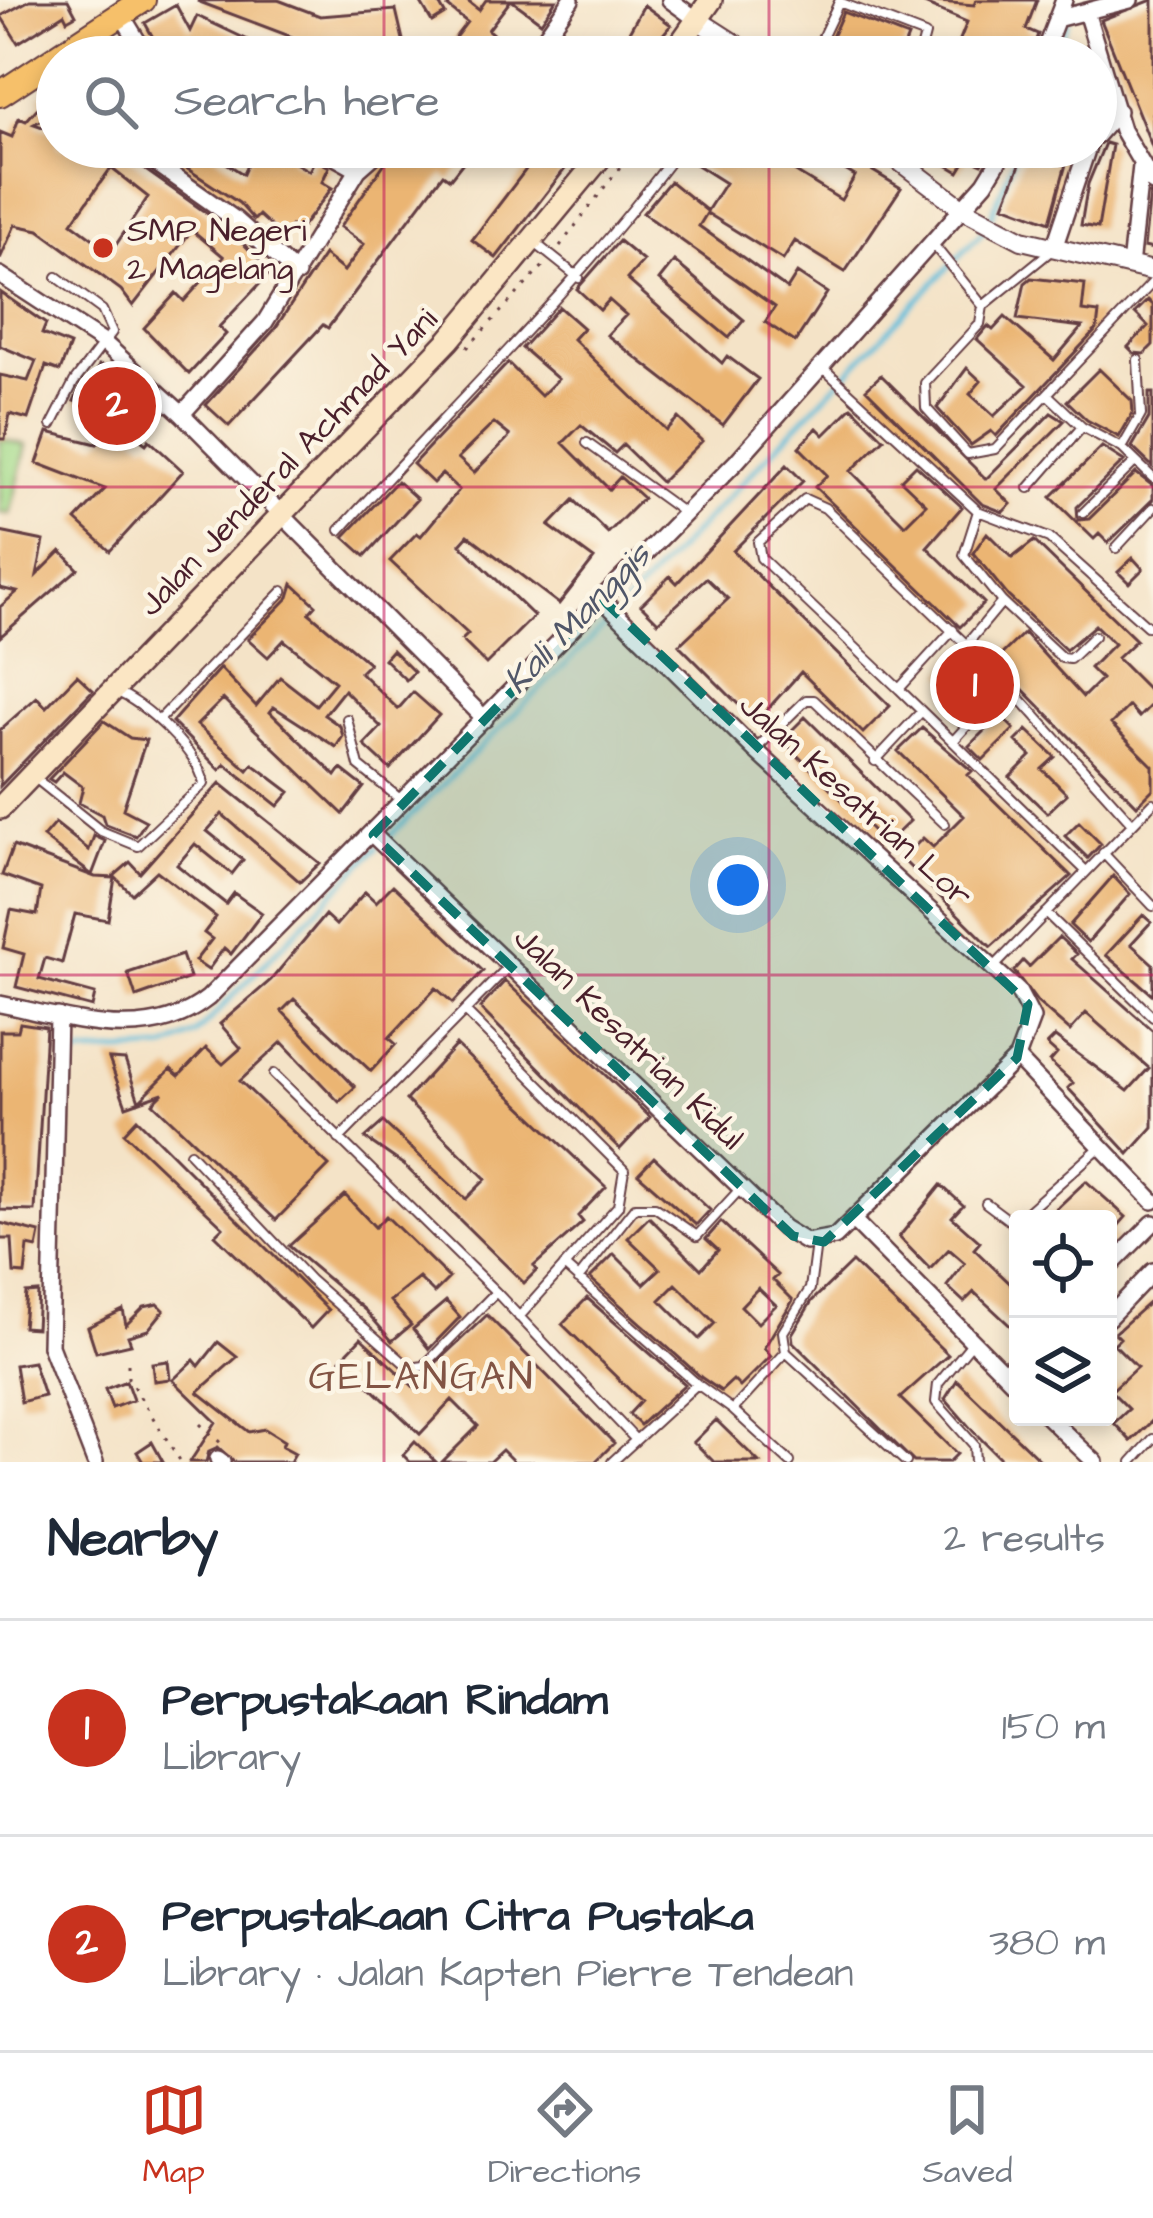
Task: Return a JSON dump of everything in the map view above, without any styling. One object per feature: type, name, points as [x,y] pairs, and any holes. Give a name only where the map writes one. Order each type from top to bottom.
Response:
[{"type":"main road","points":[[81,36],[143,0]]},
{"type":"main road","points":[[685,36],[710,0]]},
{"type":"main road","points":[[0,94],[36,68]]},
{"type":"main road","name":"Jalan Jenderal Achmad Yani","points":[[0,808],[286,515],[534,242],[592,168]]},
{"type":"street","points":[[546,36],[571,0]]},
{"type":"street","points":[[670,0],[722,36]]},
{"type":"street","points":[[1064,0],[1081,36]]},
{"type":"street","points":[[1057,36],[1070,17],[1130,0]]},
{"type":"street","points":[[1118,111],[1153,183]]},
{"type":"street","points":[[1130,266],[1141,166]]},
{"type":"street","points":[[163,168],[236,220],[297,274]]},
{"type":"street","points":[[354,168],[358,170]]},
{"type":"street","points":[[182,414],[266,322],[360,168]]},
{"type":"street","points":[[910,168],[999,229],[1054,248],[1153,271]]},
{"type":"street","points":[[0,1004],[143,1028],[190,1012],[373,835],[685,514],[931,243],[972,213],[996,168]]},
{"type":"street","points":[[1054,248],[1081,168]]},
{"type":"street","points":[[0,274],[104,343],[182,414],[484,719]]},
{"type":"street","name":"Jalan Kesatrian Lor","points":[[602,599],[755,750],[995,966],[1028,1004],[1032,1018],[1017,1058]]},
{"type":"street","name":"Jalan Kesatrian Kidul","points":[[373,835],[793,1236],[816,1243]]},
{"type":"street","points":[[58,1016],[50,1346],[95,1462]]},
{"type":"street","points":[[816,1243],[835,1237],[1017,1058],[1153,1201]]},
{"type":"street","points":[[853,1220],[1009,1378]]},
{"type":"street","points":[[1117,1259],[1153,1222]]},
{"type":"street","points":[[1117,1309],[1153,1271]]},
{"type":"street","points":[[1004,1373],[1009,1368]]},
{"type":"street","points":[[1057,1426],[1095,1462]]},
{"type":"lane","points":[[823,36],[839,1],[925,36]]},
{"type":"lane","points":[[340,530],[457,400],[579,278],[665,168]]},
{"type":"lane","points":[[534,242],[579,278]]},
{"type":"lane","points":[[931,243],[983,306]]},
{"type":"lane","points":[[1054,248],[983,306],[980,324],[926,383],[926,408],[968,454],[995,449],[1153,282]]},
{"type":"lane","points":[[52,424],[74,382],[112,332],[110,319],[57,277]]},
{"type":"lane","points":[[1123,448],[1141,415],[1138,360]]},
{"type":"lane","points":[[822,367],[978,511],[1048,538],[1147,626]]},
{"type":"lane","points":[[1048,395],[1082,427],[1123,448],[1153,478]]},
{"type":"lane","points":[[1029,488],[1082,427]]},
{"type":"lane","points":[[587,443],[685,514]]},
{"type":"lane","points":[[1083,513],[1135,462]]},
{"type":"lane","points":[[1086,871],[761,558],[758,542],[799,502],[811,499],[968,644],[1132,823]]},
{"type":"lane","points":[[1117,548],[1153,508]]},
{"type":"lane","points":[[978,511],[964,555],[1002,602],[1062,658],[1070,658],[1094,637]]},
{"type":"lane","points":[[159,720],[283,591]]},
{"type":"lane","points":[[968,644],[1002,602]]},
{"type":"lane","points":[[899,688],[953,630]]},
{"type":"lane","points":[[955,740],[1006,683]]},
{"type":"lane","points":[[31,775],[101,831],[124,843],[145,844],[205,778],[159,720],[135,699],[112,690]]},
{"type":"lane","points":[[755,750],[806,700],[814,700],[945,824]]},
{"type":"lane","points":[[875,761],[922,712]]},
{"type":"lane","points":[[347,719],[359,766],[405,802]]},
{"type":"lane","points":[[995,966],[1153,803]]},
{"type":"lane","points":[[1103,853],[1153,906]]},
{"type":"lane","points":[[1046,913],[1153,1017]]},
{"type":"lane","points":[[339,1139],[512,963]]},
{"type":"lane","points":[[464,1011],[624,1170],[618,1206],[520,1317]]},
{"type":"lane","points":[[274,1074],[496,1292],[635,1439]]},
{"type":"lane","points":[[1031,1210],[1099,1148]]},
{"type":"lane","points":[[190,1153],[310,1280],[410,1368],[424,1366],[496,1292]]},
{"type":"lane","points":[[578,1279],[635,1207],[655,1207],[697,1236],[742,1187]]},
{"type":"lane","points":[[986,1203],[1009,1218]]},
{"type":"lane","points":[[816,1243],[810,1289],[783,1332],[786,1352],[906,1462]]},
{"type":"lane","points":[[564,1267],[790,1462]]},
{"type":"lane","points":[[973,1342],[938,1384],[936,1402],[974,1445],[975,1462]]},
{"type":"lane","points":[[733,1411],[786,1352]]},
{"type":"lane","points":[[613,1462],[697,1384]]},
{"type":"lane","points":[[1132,1462],[1153,1439]]},
{"type":"path","points":[[128,1364],[128,1378],[181,1462]]},
{"type":"path","points":[[200,1424],[225,1444],[220,1461]]},
{"type":"highlighted area","points":[[602,599],[1028,1004],[1017,1058],[824,1242],[793,1236],[373,835]]},
{"type":"green space","points":[[0,439],[27,445],[10,514],[0,513]]},
{"type":"building","points":[[30,0],[68,0],[76,15],[67,20],[64,14],[18,43],[1,16]]},
{"type":"building","points":[[278,0],[320,16],[396,10],[402,36],[289,36],[197,1]]},
{"type":"building","points":[[419,0],[437,0],[445,14],[432,22]]},
{"type":"building","points":[[453,0],[466,0],[479,10],[486,0],[511,0],[488,30],[493,36],[456,36],[467,22],[448,7]]},
{"type":"building","points":[[511,0],[556,0],[541,22]]},
{"type":"building","points":[[915,0],[974,5],[976,0],[1037,0],[1026,29],[1037,36],[961,36],[967,22]]},
{"type":"building","points":[[1153,0],[1153,149],[1117,60],[1117,36],[1107,36],[1101,20]]},
{"type":"building","points":[[176,5],[190,31],[197,16],[239,36],[152,36],[145,23]]},
{"type":"building","points":[[644,5],[671,25],[662,36],[627,36]]},
{"type":"building","points":[[843,12],[905,36],[833,36]]},
{"type":"building","points":[[36,110],[36,168],[111,168],[143,168],[229,229],[271,272],[219,327],[226,334],[189,374],[144,328],[176,293],[184,301],[224,257],[192,230],[133,306],[121,290],[39,230],[15,225],[0,259],[0,132],[12,137],[19,118],[26,121]],"holes":[[[111,168],[148,197],[111,252],[72,223]]]},
{"type":"building","points":[[186,168],[234,168],[243,174],[246,168],[329,168],[322,182],[332,188],[298,232],[291,226],[282,236],[259,215],[254,220],[239,203]]},
{"type":"building","points":[[381,168],[459,168],[450,179],[443,174],[328,328],[323,325],[229,426],[206,405],[274,330],[324,255],[344,271],[364,244],[340,227]]},
{"type":"building","points":[[527,168],[566,168],[496,258],[472,240]]},
{"type":"building","points":[[701,168],[789,168],[841,200],[855,176],[841,168],[868,168],[901,188],[845,272],[795,241],[783,260],[707,213],[699,226],[787,289],[797,273],[827,293],[795,342],[765,322],[775,307],[643,213],[670,181],[707,211],[725,183]]},
{"type":"building","points":[[1019,168],[1065,168],[1050,222],[1004,205]]},
{"type":"building","points":[[1095,168],[1108,168],[1098,228],[1081,225]]},
{"type":"building","points":[[1153,195],[1153,249],[1144,247]]},
{"type":"building","points":[[619,241],[643,261],[627,279],[722,363],[727,356],[758,379],[723,425],[607,335],[626,315],[609,300],[600,310],[577,289]]},
{"type":"building","points":[[674,261],[744,320],[729,338],[659,280]]},
{"type":"building","points":[[1031,278],[1085,284],[1082,311],[1099,313],[1097,329],[996,436],[991,431],[971,445],[937,408],[967,368],[981,381],[970,394],[994,416],[1027,385],[977,339],[988,326],[993,330],[1005,317],[1054,360],[1082,327],[1017,319],[1025,283]]},
{"type":"building","points":[[0,292],[46,324],[42,334],[70,345],[60,371],[46,366],[28,419],[10,414],[5,439],[0,439],[0,375],[28,381],[36,361],[0,346]]},
{"type":"building","points":[[1148,300],[1153,305],[1153,345],[1144,354],[1134,353],[1128,347],[1148,326],[1135,313]]},
{"type":"building","points":[[559,307],[583,328],[573,339],[666,430],[678,418],[702,441],[661,482],[623,445],[615,453],[581,425],[563,443],[609,489],[620,477],[643,498],[608,533],[574,500],[549,526],[594,559],[559,604],[468,535],[460,544],[534,616],[486,664],[462,640],[468,634],[390,561],[417,533],[421,536],[459,490],[442,474],[433,483],[413,464],[508,363],[541,396],[558,379],[522,348]],"holes":[[[494,423],[510,436],[474,473],[458,458]]]},
{"type":"building","points":[[99,365],[116,370],[111,384],[136,395],[112,419],[103,416],[106,411],[74,401],[81,386],[91,390]]},
{"type":"building","points":[[1099,369],[1132,401],[1133,413],[1119,437],[1087,420],[1067,401]]},
{"type":"building","points":[[881,375],[986,479],[1051,413],[1064,421],[996,489],[1011,504],[1003,512],[982,504],[866,389]]},
{"type":"building","points":[[1149,393],[1153,393],[1153,467],[1132,447],[1149,418]]},
{"type":"building","points":[[852,407],[884,439],[851,471],[905,525],[926,504],[901,480],[916,465],[962,507],[927,547],[984,603],[960,627],[815,487],[827,475],[799,447],[817,428],[824,435]]},
{"type":"building","points":[[119,424],[146,444],[149,440],[183,471],[110,551],[76,520],[105,489],[37,463],[48,432],[97,444]]},
{"type":"building","points":[[1102,447],[1124,461],[1077,507],[1078,520],[1089,519],[1136,473],[1153,486],[1153,499],[1108,543],[1099,534],[1094,539],[1051,497]]},
{"type":"building","points":[[787,465],[803,481],[733,551],[890,706],[863,733],[801,672],[756,722],[679,645],[728,599],[706,578],[658,622],[641,605],[670,576],[677,583]]},
{"type":"building","points":[[397,481],[417,499],[365,556],[344,537]]},
{"type":"building","points":[[0,532],[44,541],[37,575],[61,551],[78,569],[0,637],[0,607],[17,592],[0,588]]},
{"type":"building","points":[[987,533],[1012,558],[1034,541],[1136,640],[1117,658],[1153,694],[1153,703],[1139,717],[1129,706],[1111,724],[1153,766],[1153,789],[1137,805],[995,661],[1024,633],[1083,697],[1101,679],[1090,668],[1114,644],[1095,625],[1066,650],[1008,596],[973,553]]},
{"type":"building","points":[[1133,558],[1143,569],[1129,583],[1118,572]]},
{"type":"building","points":[[293,584],[316,605],[309,613],[369,663],[360,672],[398,709],[413,692],[439,715],[390,769],[364,745],[381,727],[344,690],[324,715],[340,726],[343,736],[336,747],[274,707],[270,712],[336,776],[341,769],[364,787],[343,814],[223,699],[197,725],[248,770],[253,764],[290,792],[278,806],[225,764],[220,770],[172,722],[220,668],[256,706],[280,677],[316,705],[335,682],[284,640],[268,657],[248,639],[289,597]]},
{"type":"building","points":[[392,650],[414,672],[406,680],[384,659]]},
{"type":"building","points":[[960,655],[994,683],[976,704],[942,674]]},
{"type":"building","points":[[77,675],[93,690],[0,786],[0,730],[37,697],[46,707]]},
{"type":"building","points":[[1000,715],[1014,729],[983,760],[969,746]]},
{"type":"building","points":[[805,717],[910,821],[886,844],[782,740]]},
{"type":"building","points":[[104,721],[130,738],[146,740],[123,809],[146,821],[136,836],[105,824],[102,815],[79,803],[83,787],[63,772],[54,782],[49,779]]},
{"type":"building","points":[[922,728],[972,771],[968,775],[1071,876],[991,947],[902,859],[923,838],[933,847],[964,816],[898,751]]},
{"type":"building","points":[[1027,730],[1055,757],[1042,769],[1067,794],[1047,813],[1010,777],[1031,756],[1016,741]]},
{"type":"building","points":[[220,783],[320,863],[300,882],[222,814],[207,831],[243,860],[232,874],[195,844],[177,865],[226,904],[234,893],[262,913],[231,954],[224,948],[208,970],[195,961],[212,939],[204,933],[216,917],[157,871],[132,894],[114,876],[130,862],[140,873]]},
{"type":"building","points":[[1079,822],[1101,844],[1088,858],[1065,836]]},
{"type":"building","points":[[55,823],[89,850],[94,836],[105,841],[92,875],[43,837]]},
{"type":"building","points":[[13,846],[95,877],[115,878],[108,920],[75,914],[62,963],[45,958],[39,979],[95,994],[92,1007],[16,987],[24,954],[3,948],[11,910],[37,915],[41,889],[2,875]]},
{"type":"building","points":[[1113,876],[1130,894],[1088,942],[1070,925]]},
{"type":"building","points":[[393,885],[483,971],[453,1003],[436,988],[389,1038],[396,1044],[371,1071],[294,999],[282,1011],[355,1087],[339,1102],[282,1042],[240,1081],[329,1166],[276,1220],[153,1103],[163,1093],[126,1106],[109,1059],[125,1060],[139,1101],[171,1069],[179,1076],[206,1048],[223,1064],[241,1048],[220,1024],[271,980],[325,915],[336,925],[365,892],[376,902]]},
{"type":"building","points":[[1143,915],[1151,922],[1131,944],[1153,964],[1153,995],[1106,955]]},
{"type":"building","points":[[1059,937],[1077,954],[1072,959],[1153,1031],[1153,1127],[1129,1154],[1068,1088],[1073,1083],[1050,1062],[1057,1054],[1047,1045],[1055,1037],[1128,1091],[1149,1068],[1086,1013],[1070,1031],[1037,1002],[1014,971],[1023,961],[1029,967]]},
{"type":"building","points":[[182,955],[190,978],[136,997],[128,973]]},
{"type":"building","points":[[505,981],[650,1117],[620,1149],[480,1008]]},
{"type":"building","points":[[20,1023],[46,1027],[35,1211],[0,1210],[0,1031],[18,1031]]},
{"type":"building","points":[[456,1045],[606,1187],[578,1216],[583,1222],[534,1266],[537,1270],[524,1283],[404,1165],[365,1138],[383,1122],[466,1199],[486,1179],[406,1100]]},
{"type":"building","points":[[137,1119],[328,1310],[311,1328],[215,1235],[223,1227],[124,1133]]},
{"type":"building","points":[[654,1157],[710,1210],[696,1225],[638,1174]]},
{"type":"building","points":[[1086,1181],[1126,1217],[1117,1227],[1117,1210],[1055,1210]]},
{"type":"building","points":[[941,1185],[963,1205],[952,1217],[980,1242],[974,1249],[1009,1282],[1009,1325],[974,1292],[964,1302],[947,1286],[965,1263],[949,1249],[930,1269],[899,1237]]},
{"type":"building","points":[[345,1195],[375,1227],[386,1216],[449,1278],[434,1293],[419,1278],[390,1301],[411,1325],[392,1341],[365,1310],[289,1246]]},
{"type":"building","points":[[649,1217],[701,1269],[718,1250],[706,1239],[721,1222],[778,1275],[773,1280],[793,1300],[764,1348],[771,1356],[740,1387],[733,1380],[721,1391],[702,1378],[590,1278],[614,1254],[644,1284],[660,1269],[628,1238]],"holes":[[[676,1284],[715,1323],[699,1339],[660,1300]],[[758,1288],[776,1305],[758,1323],[741,1306]]]},
{"type":"building","points":[[0,1223],[40,1233],[37,1248],[28,1246],[25,1274],[14,1273],[12,1239],[0,1239]]},
{"type":"building","points":[[852,1262],[948,1355],[900,1398],[957,1454],[949,1462],[914,1462],[793,1342],[792,1334],[812,1301]]},
{"type":"building","points":[[38,1292],[36,1328],[23,1327],[26,1293]]},
{"type":"building","points":[[587,1298],[685,1384],[640,1425],[629,1414],[641,1401],[562,1324]]},
{"type":"building","points":[[1153,1299],[1153,1420],[1131,1441],[1117,1426],[1129,1409],[1117,1397],[1117,1385],[1137,1367],[1117,1347],[1117,1331]]},
{"type":"building","points":[[446,1301],[460,1317],[429,1349],[413,1329]]},
{"type":"building","points":[[158,1304],[164,1310],[148,1330],[128,1336],[131,1344],[96,1352],[88,1327],[123,1310],[126,1325],[144,1307]]},
{"type":"building","points":[[487,1315],[614,1443],[595,1462],[514,1462],[502,1450],[489,1462],[442,1462],[478,1426],[452,1400],[420,1434],[341,1359],[361,1338],[417,1390],[427,1381],[422,1376]]},
{"type":"building","points":[[218,1342],[237,1357],[198,1392],[249,1432],[265,1429],[284,1441],[282,1446],[295,1453],[290,1462],[234,1462],[218,1447],[209,1451],[206,1462],[190,1462],[216,1422],[173,1380],[194,1360],[199,1366]]},
{"type":"building","points":[[168,1361],[170,1379],[154,1381],[152,1363]]},
{"type":"building","points":[[33,1362],[44,1396],[21,1402],[15,1365]]},
{"type":"building","points":[[957,1380],[1042,1462],[1004,1462],[945,1399]]},
{"type":"building","points":[[126,1381],[133,1400],[112,1408],[105,1389]]},
{"type":"building","points":[[716,1420],[759,1462],[714,1462],[694,1442]]},
{"type":"building","points":[[152,1442],[163,1462],[143,1462],[137,1452]]},
{"type":"building","points":[[415,1442],[436,1462],[410,1462],[403,1455]]},
{"type":"waterway","name":"Kali Manggis","points":[[1062,36],[1068,21]]},
{"type":"waterway","name":"Kali Manggis","points":[[991,217],[1010,168]]},
{"type":"waterway","name":"Kali Manggis","points":[[621,609],[987,227]]},
{"type":"waterway","name":"Kali Manggis","points":[[386,840],[614,617]]},
{"type":"waterway","name":"Kali Manggis","points":[[64,1076],[73,1058],[82,1054],[165,1049],[196,1034],[377,848]]},
{"type":"place","name":"SMP Negeri 2 Magelang","points":[[103,248]]},
{"type":"place","name":"Perpustakaan Citra Pustaka","points":[[117,406]]},
{"type":"place","name":"Perpustakaan Rindam","points":[[975,685]]},
{"type":"district","name":"GELANGAN","points":[[422,1375]]}]
